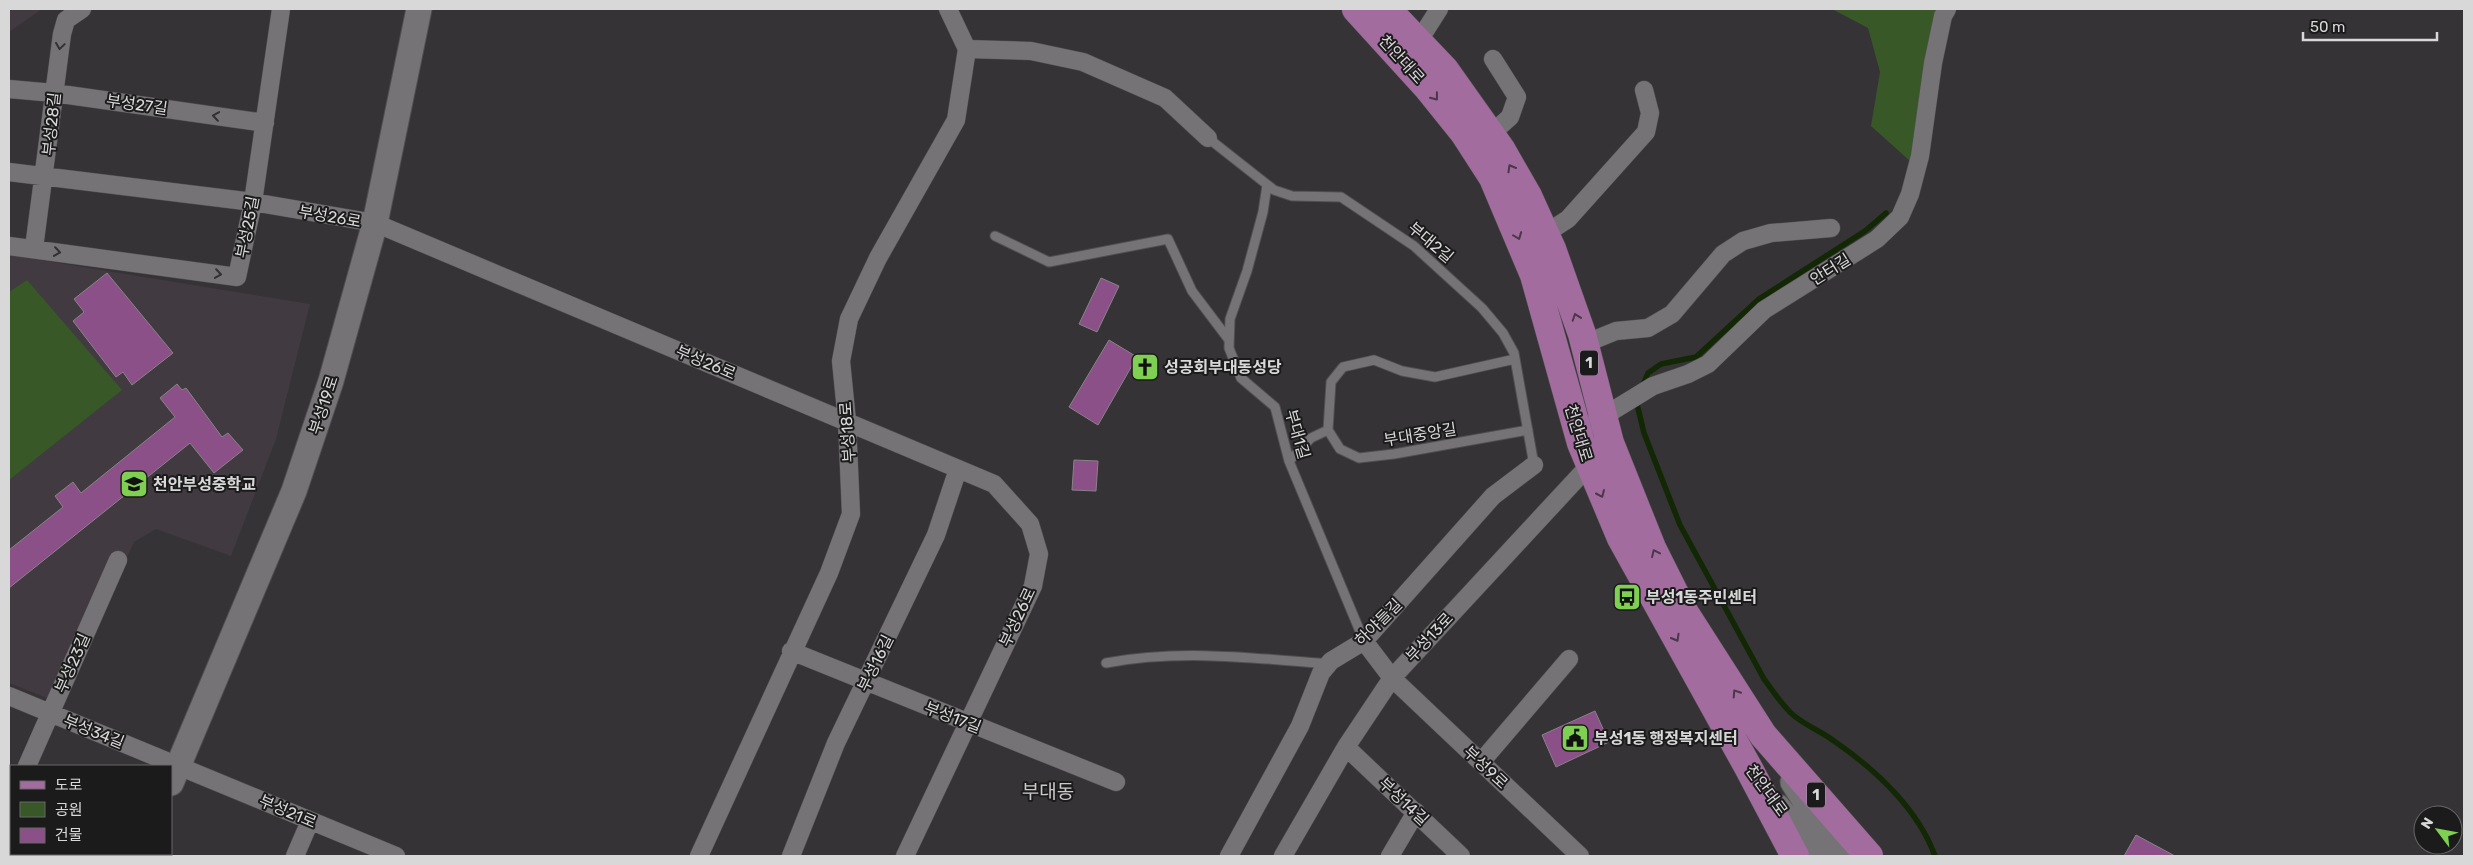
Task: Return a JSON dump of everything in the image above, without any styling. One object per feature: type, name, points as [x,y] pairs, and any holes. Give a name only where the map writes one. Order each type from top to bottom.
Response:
[{"type":"main road","name":"천안대로","points":[[1356,9],[1427,87],[1464,133],[1493,178],[1534,275],[1589,465],[1630,558],[1748,767]]},
{"type":"main road","name":"천안대로","points":[[1387,9],[1445,70],[1491,134],[1528,196],[1545,234],[1584,344],[1614,409],[1610,443],[1652,548],[1683,610],[1763,734]]},
{"type":"main road","name":"1","points":[[1763,734],[1869,856]]},
{"type":"main road","name":"1","points":[[1748,767],[1795,856]]},
{"type":"street","name":"부성28길","points":[[34,248],[45,176],[54,93],[66,20],[82,9]]},
{"type":"street","name":"부성25길","points":[[9,246],[237,277],[253,202],[281,9]]},
{"type":"street","name":"부성19로","points":[[175,775],[294,491],[331,381],[375,224],[419,9]]},
{"type":"street","points":[[948,9],[967,49],[1031,51],[1083,62],[1165,98],[1208,138]]},
{"type":"street","points":[[1418,42],[1439,9]]},
{"type":"street","name":"안터길","points":[[1578,432],[1653,386],[1688,374],[1708,364],[1764,310],[1877,239],[1900,218],[1910,194],[1920,156],[1933,64],[1943,16],[1947,9]]},
{"type":"street","name":"부성18로","points":[[698,856],[828,572],[851,514],[847,421],[841,361],[849,319],[878,258],[956,120],[967,49]]},
{"type":"street","points":[[1491,134],[1510,117],[1517,97],[1492,59]]},
{"type":"street","name":"부성27길","points":[[9,89],[54,93],[265,123]]},
{"type":"street","points":[[1545,234],[1568,219],[1646,132],[1650,113],[1644,90]]},
{"type":"street","name":"부성26로","points":[[9,172],[253,202],[375,224],[994,484],[1030,524],[1039,554],[1033,586],[905,856]]},
{"type":"street","points":[[1584,344],[1616,331],[1648,328],[1672,314],[1723,254],[1743,241],[1771,233],[1831,228]]},
{"type":"street","name":"부성13로","points":[[1283,856],[1346,747],[1392,678],[1610,443]]},
{"type":"street","name":"하야들길","points":[[1229,856],[1300,726],[1322,673],[1329,664],[1364,641],[1493,496],[1534,465]]},
{"type":"street","name":"부성16길","points":[[791,856],[836,743],[936,535],[958,469]]},
{"type":"street","name":"부성23길","points":[[27,765],[118,560]]},
{"type":"street","name":"부성9로","points":[[1364,641],[1392,678],[1580,856]]},
{"type":"street","name":"부성17길","points":[[791,651],[1116,782]]},
{"type":"street","points":[[1481,762],[1570,659]]},
{"type":"street","name":"부성34길","points":[[9,696],[50,713],[155,765]]},
{"type":"street","name":"천안대로","points":[[1763,734],[1831,842],[1843,856]]},
{"type":"street","name":"부성14길","points":[[1346,747],[1461,856]]},
{"type":"street","name":"천안대로","points":[[1748,767],[1817,856]]},
{"type":"street","name":"부성21로","points":[[175,775],[310,820],[396,856]]},
{"type":"street","points":[[1390,856],[1416,812]]},
{"type":"street","points":[[295,856],[310,820]]},
{"type":"lane","name":"부대2길","points":[[1208,138],[1274,190],[1292,196],[1341,197],[1384,224],[1414,246],[1482,308],[1503,333],[1515,359],[1534,465]]},
{"type":"lane","name":"부대1길","points":[[1267,185],[1263,212],[1247,271],[1230,319],[1229,348],[1241,378],[1275,407],[1289,461],[1364,641]]},
{"type":"lane","points":[[995,236],[1049,262],[1168,239],[1192,291],[1229,340]]},
{"type":"lane","points":[[1289,461],[1312,438],[1328,430],[1330,382],[1343,367],[1374,360],[1402,371],[1436,377],[1515,359]]},
{"type":"lane","name":"부대중앙길","points":[[1328,430],[1340,449],[1359,458],[1394,454],[1528,430]]},
{"type":"lane","points":[[1106,663],[1138,657],[1214,654],[1329,664]]},
{"type":"shaded area","points":[[9,9],[42,9],[9,32]]},
{"type":"shaded area","name":"천안부성중학교","points":[[9,255],[310,304],[276,439],[231,556],[156,529],[134,542],[63,689],[47,698],[9,683]]},
{"type":"green space","points":[[1832,9],[1955,9],[1910,161],[1871,126],[1880,72],[1868,28]]},
{"type":"green space","points":[[27,280],[122,390],[9,480],[9,292]]},
{"type":"building","points":[[107,273],[173,353],[132,385],[123,372],[116,377],[73,321],[84,312],[74,299]]},
{"type":"building","points":[[1101,278],[1119,286],[1097,332],[1079,324]]},
{"type":"building","points":[[1109,340],[1137,357],[1098,425],[1069,407]]},
{"type":"building","points":[[177,384],[182,390],[186,388],[222,437],[228,433],[243,450],[214,473],[190,443],[9,588],[9,550],[63,507],[55,496],[73,482],[81,493],[175,417],[160,398]]},
{"type":"building","points":[[1074,460],[1098,461],[1096,491],[1072,490]]},
{"type":"building","name":"부성1동 행정복지센터","points":[[1595,711],[1609,742],[1556,767],[1542,735]]},
{"type":"building","points":[[2136,835],[2175,856],[2124,856]]},
{"type":"waterway","points":[[1642,387],[1648,373],[1661,364],[1696,357],[1759,299],[1865,231],[1886,213]]},
{"type":"waterway","points":[[1636,400],[1644,433],[1680,525],[1764,679],[1792,714],[1829,737],[1865,764],[1894,791],[1918,822],[1935,856]]},
{"type":"place","name":"성공회부대동성당","points":[[1145,367]]},
{"type":"place","name":"천안부성중학교","points":[[134,484]]},
{"type":"place","name":"부성1동주민센터","points":[[1627,597]]},
{"type":"place","name":"부성1동 행정복지센터","points":[[1575,738]]},
{"type":"district","name":"부대동","points":[[1048,791]]}]
